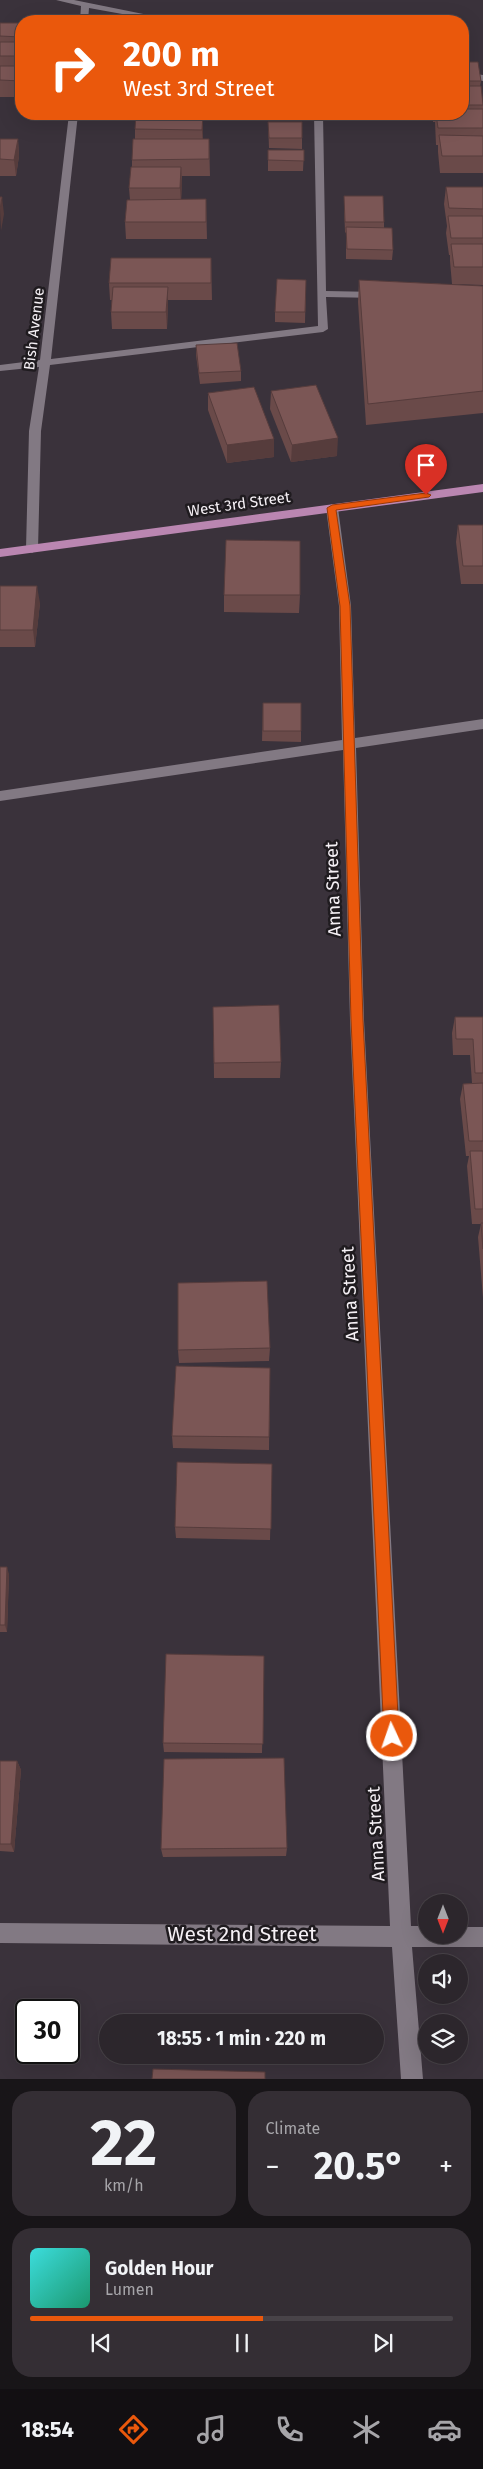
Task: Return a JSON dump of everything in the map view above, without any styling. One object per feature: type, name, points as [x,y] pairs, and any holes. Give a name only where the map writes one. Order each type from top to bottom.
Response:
[{"type":"main road","name":"West 3rd Street","points":[[0,553],[483,488]]},
{"type":"street","points":[[60,0],[141,15]]},
{"type":"street","points":[[85,15],[86,5]]},
{"type":"street","points":[[469,76],[483,78]]},
{"type":"street","name":"Bish Avenue","points":[[32,549],[35,431],[45,362],[72,120]]},
{"type":"street","points":[[0,368],[323,329],[318,120]]},
{"type":"street","points":[[322,294],[388,296]]},
{"type":"street","name":"Anna Street","points":[[332,508],[345,606],[357,1020],[401,1935],[412,2079]]},
{"type":"street","points":[[0,796],[483,724]]},
{"type":"street","name":"West 2nd Street","points":[[0,1933],[483,1937]]},
{"type":"building","points":[[0,23],[15,23],[15,37],[0,36]]},
{"type":"building","points":[[0,42],[15,42],[15,56],[0,56]]},
{"type":"building","points":[[469,62],[478,62],[481,81],[469,81]]},
{"type":"building","points":[[0,66],[15,66],[15,81],[0,80]]},
{"type":"building","points":[[469,86],[481,86],[483,105],[469,105]]},
{"type":"building","points":[[469,109],[483,109],[483,128],[438,128],[437,120],[469,120]]},
{"type":"building","points":[[136,120],[203,120],[202,130],[135,129]]},
{"type":"building","points":[[268,122],[302,122],[302,138],[269,138]]},
{"type":"building","points":[[439,135],[483,136],[483,156],[442,156]]},
{"type":"building","points":[[0,139],[18,139],[14,160],[0,159]]},
{"type":"building","points":[[133,139],[209,139],[209,159],[132,160]]},
{"type":"building","points":[[268,150],[304,150],[304,161],[268,160]]},
{"type":"building","points":[[131,167],[181,167],[180,188],[129,188]]},
{"type":"building","points":[[446,187],[483,187],[483,209],[449,208]]},
{"type":"building","points":[[344,196],[383,196],[384,222],[345,222]]},
{"type":"building","points":[[206,199],[206,222],[125,222],[127,200]]},
{"type":"building","points":[[448,216],[483,216],[483,238],[451,238]]},
{"type":"building","points":[[346,227],[392,228],[393,250],[347,249]]},
{"type":"building","points":[[451,244],[483,244],[483,267],[454,267]]},
{"type":"building","points":[[111,258],[211,258],[211,283],[109,283]]},
{"type":"building","points":[[277,279],[306,280],[305,312],[275,312]]},
{"type":"building","points":[[359,280],[483,286],[483,391],[368,404]]},
{"type":"building","points":[[113,287],[168,287],[166,312],[111,312]]},
{"type":"building","points":[[237,343],[241,371],[199,373],[196,345]]},
{"type":"building","points":[[316,385],[338,438],[292,445],[271,391]]},
{"type":"building","points":[[254,387],[274,439],[227,445],[208,393]]},
{"type":"building","points":[[458,525],[483,525],[483,566],[463,566]]},
{"type":"building","points":[[226,540],[300,541],[300,595],[224,595]]},
{"type":"building","points":[[0,586],[37,586],[33,630],[0,630]]},
{"type":"building","points":[[263,703],[301,703],[301,731],[263,731]]},
{"type":"building","points":[[279,1005],[281,1062],[214,1063],[213,1007]]},
{"type":"building","points":[[455,1017],[483,1017],[483,1073],[475,1073],[473,1039],[456,1039]]},
{"type":"building","points":[[483,1083],[483,1141],[469,1141],[463,1084]]},
{"type":"building","points":[[470,1151],[483,1151],[483,1209],[475,1209]]},
{"type":"building","points":[[481,1223],[483,1223],[483,1249]]},
{"type":"building","points":[[267,1281],[270,1348],[178,1350],[178,1283]]},
{"type":"building","points":[[176,1366],[270,1368],[269,1437],[172,1436]]},
{"type":"building","points":[[177,1462],[272,1464],[271,1529],[175,1527]]},
{"type":"building","points":[[0,1567],[7,1567],[5,1625],[0,1625]]},
{"type":"building","points":[[166,1654],[264,1656],[263,1744],[163,1743]]},
{"type":"building","points":[[284,1758],[287,1848],[161,1849],[164,1759]]},
{"type":"building","points":[[0,1761],[17,1761],[11,1844],[0,1844]]},
{"type":"building","points":[[153,2069],[265,2072],[265,2079],[152,2079]]},
{"type":"route","points":[[392,1736],[357,1020],[345,606],[332,508],[426,495]]}]
